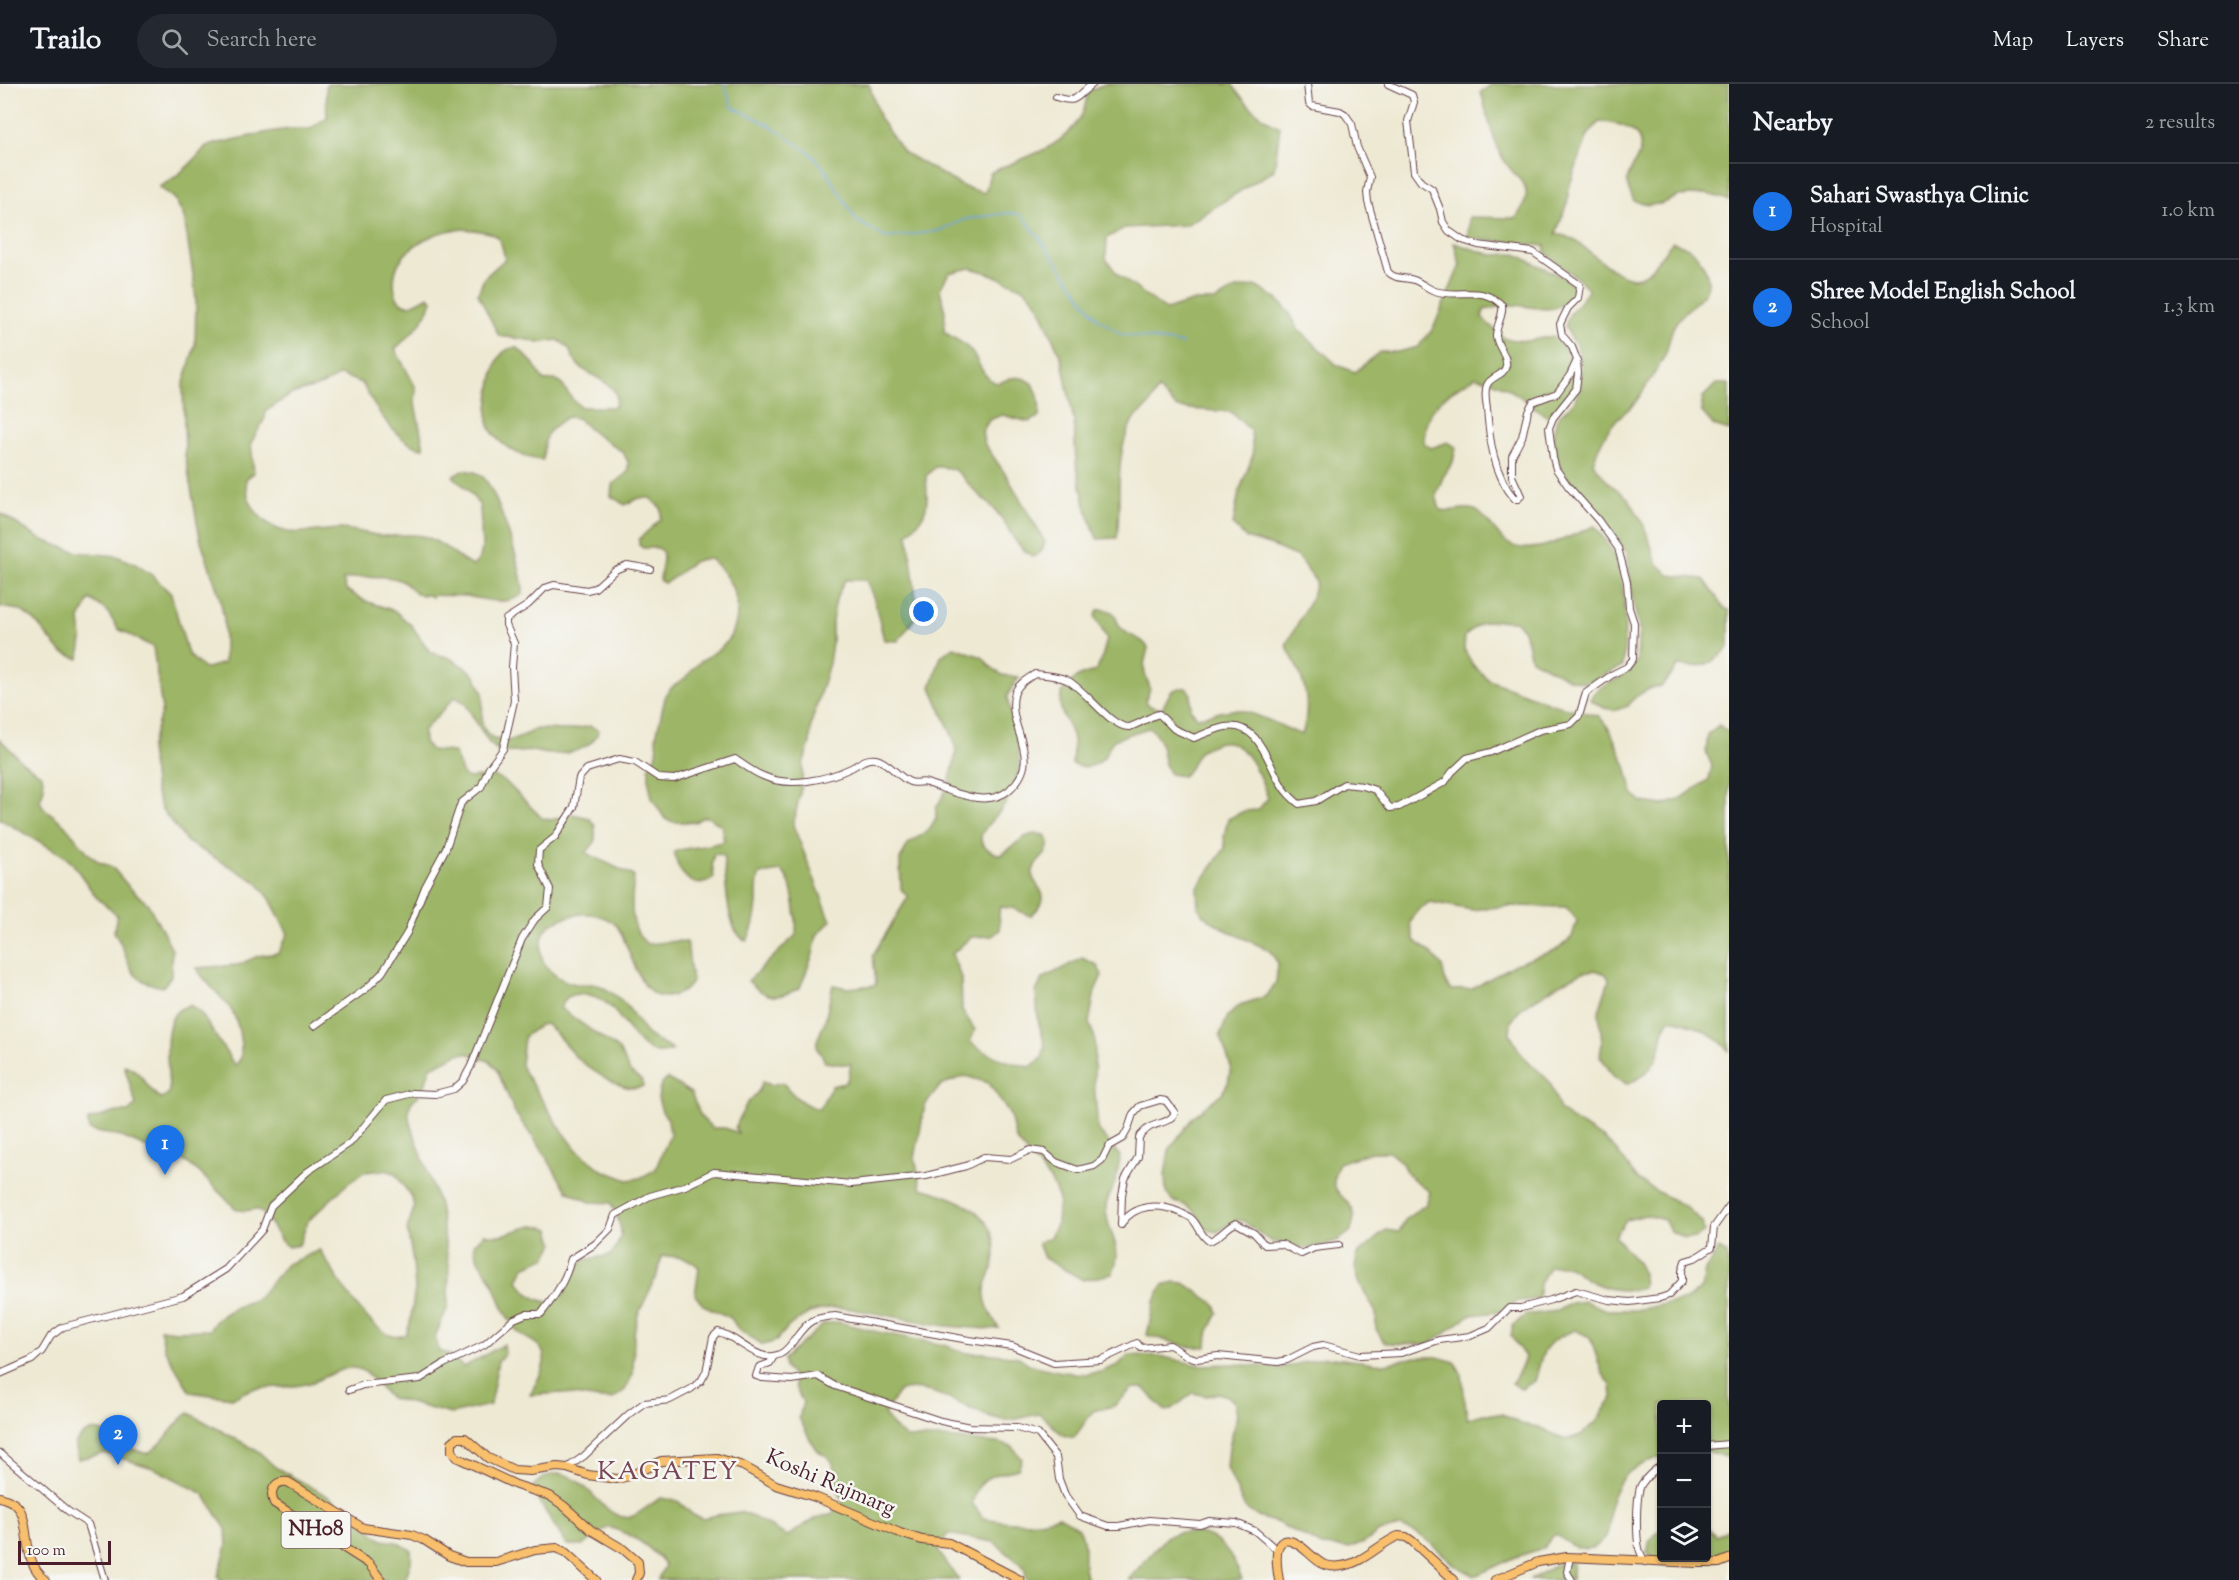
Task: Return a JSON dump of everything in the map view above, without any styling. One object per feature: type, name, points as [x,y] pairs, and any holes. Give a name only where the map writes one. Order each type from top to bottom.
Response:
[{"type":"main road","name":"Koshi Rajmarg","points":[[636,1580],[639,1567],[636,1559],[591,1530],[549,1496],[516,1485],[456,1457],[451,1446],[457,1438],[465,1438],[488,1458],[514,1470],[530,1472],[556,1467],[617,1479],[630,1476],[661,1461],[717,1458],[743,1466],[776,1485],[815,1497],[900,1533],[922,1540],[949,1543],[1020,1580]]},
{"type":"main road","name":"NH08","points":[[381,1580],[369,1564],[274,1503],[271,1496],[272,1489],[283,1481],[288,1482],[369,1530],[412,1535],[449,1556],[466,1562],[496,1562],[535,1550],[557,1548],[565,1552],[596,1580]]},
{"type":"main road","points":[[0,1497],[16,1504],[21,1512],[25,1539],[35,1569],[46,1580]]},
{"type":"main road","points":[[1279,1580],[1277,1550],[1280,1543],[1293,1542],[1322,1564],[1338,1567],[1352,1563],[1398,1536],[1406,1537],[1454,1580]]},
{"type":"main road","points":[[1495,1580],[1549,1558],[1719,1563],[1729,1558]]},
{"type":"street","points":[[1056,97],[1066,101],[1073,100],[1093,84]]},
{"type":"street","points":[[1306,84],[1309,103],[1312,106],[1340,111],[1352,124],[1357,147],[1370,177],[1368,202],[1391,276],[1415,280],[1434,291],[1481,292],[1502,305],[1496,334],[1506,366],[1501,375],[1489,382],[1485,391],[1489,438],[1500,473],[1515,499],[1520,498],[1521,494],[1512,476],[1512,456],[1522,437],[1527,411],[1533,402],[1557,393],[1577,360]]},
{"type":"street","points":[[0,1374],[32,1360],[42,1351],[51,1336],[63,1327],[183,1296],[226,1269],[262,1230],[271,1206],[308,1172],[350,1143],[386,1100],[413,1093],[435,1094],[454,1089],[463,1081],[489,1024],[522,939],[535,919],[548,907],[550,894],[538,864],[539,850],[555,837],[574,807],[579,778],[587,769],[620,759],[635,762],[659,778],[674,779],[735,759],[764,777],[793,782],[830,776],[865,760],[875,759],[911,783],[924,782],[947,792],[989,800],[1008,791],[1021,776],[1026,758],[1014,708],[1014,694],[1020,684],[1035,674],[1054,675],[1068,681],[1089,696],[1107,717],[1124,726],[1132,727],[1159,714],[1174,729],[1194,738],[1228,726],[1243,729],[1256,739],[1269,758],[1281,786],[1299,804],[1316,801],[1344,784],[1375,790],[1390,808],[1399,807],[1445,782],[1467,758],[1491,752],[1540,730],[1571,724],[1579,716],[1586,693],[1627,667],[1633,659],[1634,623],[1618,548],[1598,520],[1568,486],[1556,469],[1552,458],[1549,428],[1553,418],[1576,388],[1577,360],[1572,347],[1562,335],[1560,324],[1568,308],[1578,298],[1580,285],[1533,252],[1478,245],[1462,240],[1449,231],[1443,222],[1432,189],[1421,182],[1414,172],[1408,121],[1414,102],[1412,95],[1388,84]]},
{"type":"street","points":[[314,1026],[367,988],[382,973],[407,933],[425,887],[446,848],[461,803],[482,788],[489,768],[502,749],[514,700],[512,667],[514,643],[506,626],[506,619],[528,605],[545,588],[554,585],[587,590],[595,588],[615,570],[627,565],[650,569]]},
{"type":"street","points":[[349,1390],[363,1385],[420,1379],[444,1364],[484,1345],[514,1319],[526,1314],[541,1314],[560,1290],[562,1279],[568,1273],[572,1259],[595,1244],[610,1229],[615,1215],[650,1196],[685,1186],[714,1172],[852,1184],[926,1176],[966,1166],[984,1157],[1011,1159],[1030,1150],[1044,1152],[1056,1162],[1078,1170],[1094,1166],[1102,1160],[1109,1146],[1123,1138],[1133,1114],[1140,1106],[1160,1100],[1166,1101],[1175,1113],[1164,1123],[1150,1127],[1139,1137],[1138,1157],[1123,1187],[1121,1225],[1133,1211],[1146,1207],[1164,1206],[1191,1218],[1204,1237],[1209,1240],[1214,1240],[1228,1226],[1236,1222],[1254,1233],[1265,1245],[1282,1244],[1301,1254],[1314,1248],[1339,1245]]},
{"type":"street","points":[[1277,1550],[1255,1531],[1236,1523],[1209,1521],[1200,1524],[1149,1520],[1108,1526],[1080,1516],[1065,1495],[1059,1479],[1056,1457],[1038,1434],[1017,1428],[970,1427],[941,1421],[835,1386],[818,1376],[792,1380],[756,1376],[759,1367],[770,1363],[774,1356],[788,1349],[810,1322],[835,1316],[1012,1346],[1054,1363],[1101,1360],[1137,1343],[1140,1348],[1170,1345],[1187,1356],[1197,1359],[1218,1356],[1278,1362],[1323,1345],[1350,1353],[1390,1355],[1411,1351],[1439,1340],[1470,1336],[1489,1328],[1509,1308],[1521,1308],[1576,1291],[1598,1298],[1630,1302],[1669,1295],[1682,1281],[1685,1261],[1695,1258],[1712,1247],[1714,1227],[1718,1218],[1729,1206]]},
{"type":"street","points":[[567,1468],[644,1403],[669,1400],[701,1381],[706,1372],[713,1337],[718,1332],[755,1353],[774,1356]]},
{"type":"street","points":[[1711,1446],[1729,1444]]},
{"type":"street","points":[[0,1453],[68,1511],[88,1524],[105,1580]]},
{"type":"street","points":[[1646,1562],[1639,1549],[1640,1487],[1657,1469]]},
{"type":"street","points":[[1570,1557],[1567,1572],[1572,1580]]},
{"type":"green space","points":[[326,84],[869,84],[880,119],[903,152],[964,187],[985,193],[990,173],[1040,152],[1062,139],[1082,115],[1088,92],[1105,84],[1232,84],[1253,109],[1280,127],[1274,170],[1186,225],[1124,228],[1107,238],[1106,259],[1118,275],[1166,310],[1194,301],[1215,301],[1236,289],[1255,286],[1276,298],[1289,312],[1299,330],[1337,365],[1355,372],[1380,352],[1398,352],[1418,347],[1433,329],[1460,265],[1454,243],[1492,255],[1516,254],[1570,281],[1574,289],[1560,306],[1544,309],[1507,305],[1484,310],[1482,318],[1505,339],[1527,341],[1553,336],[1567,352],[1573,366],[1573,387],[1549,418],[1505,387],[1475,377],[1438,402],[1428,419],[1424,443],[1431,448],[1448,442],[1456,447],[1453,462],[1443,477],[1436,495],[1440,510],[1473,509],[1485,518],[1506,542],[1516,547],[1539,547],[1595,526],[1611,550],[1622,581],[1625,609],[1623,666],[1586,683],[1569,679],[1531,659],[1524,630],[1515,621],[1499,620],[1482,623],[1465,636],[1464,649],[1473,665],[1489,680],[1555,705],[1599,716],[1610,730],[1626,766],[1633,794],[1642,802],[1664,805],[1679,800],[1709,779],[1712,766],[1706,752],[1708,734],[1719,725],[1729,733],[1729,1051],[1718,1040],[1702,1030],[1670,1019],[1665,1028],[1656,1060],[1650,1069],[1627,1084],[1614,1077],[1600,1056],[1602,1043],[1599,1011],[1609,980],[1606,974],[1595,970],[1583,972],[1561,983],[1522,1007],[1511,1022],[1510,1034],[1521,1054],[1550,1082],[1560,1110],[1603,1138],[1616,1150],[1636,1177],[1649,1187],[1686,1207],[1702,1222],[1704,1232],[1696,1238],[1684,1238],[1671,1231],[1664,1220],[1646,1215],[1626,1220],[1615,1236],[1639,1266],[1643,1288],[1623,1290],[1604,1287],[1585,1279],[1569,1267],[1549,1267],[1540,1284],[1538,1299],[1517,1301],[1508,1311],[1470,1315],[1428,1345],[1396,1344],[1384,1342],[1376,1329],[1376,1313],[1359,1282],[1355,1268],[1357,1255],[1386,1230],[1399,1232],[1406,1219],[1426,1204],[1430,1192],[1408,1175],[1401,1162],[1389,1152],[1371,1152],[1339,1163],[1334,1183],[1336,1190],[1352,1209],[1354,1221],[1351,1231],[1339,1240],[1321,1246],[1303,1248],[1270,1241],[1243,1221],[1237,1220],[1217,1232],[1208,1230],[1195,1212],[1173,1201],[1166,1193],[1165,1176],[1169,1150],[1193,1117],[1222,1093],[1228,1083],[1231,1067],[1220,1035],[1228,1016],[1240,1005],[1267,996],[1276,982],[1278,963],[1269,950],[1226,930],[1204,916],[1198,907],[1197,888],[1225,848],[1224,836],[1228,819],[1244,811],[1258,810],[1268,798],[1261,779],[1249,759],[1234,744],[1224,742],[1201,750],[1189,770],[1182,776],[1170,774],[1164,762],[1159,739],[1150,728],[1113,741],[1103,758],[1091,766],[1072,764],[1073,740],[1060,701],[1065,688],[1070,683],[1082,675],[1096,671],[1101,661],[1107,639],[1095,617],[1098,610],[1103,609],[1112,612],[1124,631],[1142,641],[1148,648],[1144,662],[1144,673],[1150,687],[1145,700],[1146,704],[1162,708],[1173,691],[1186,688],[1191,694],[1191,710],[1197,717],[1239,710],[1262,717],[1302,735],[1307,710],[1306,699],[1301,678],[1286,645],[1312,597],[1316,582],[1298,557],[1246,538],[1233,525],[1239,492],[1253,455],[1251,431],[1231,412],[1177,408],[1158,389],[1149,405],[1132,422],[1126,435],[1120,464],[1117,538],[1097,539],[1085,505],[1076,463],[1074,422],[1062,360],[1038,304],[1025,289],[970,268],[949,273],[940,289],[945,311],[944,332],[968,348],[986,375],[994,382],[1020,378],[1027,380],[1036,389],[1039,417],[1029,422],[1002,415],[989,420],[982,432],[984,443],[1008,478],[1045,542],[1042,551],[1034,557],[1017,543],[996,511],[961,475],[948,468],[935,467],[926,476],[927,501],[924,514],[908,533],[918,614],[898,641],[884,640],[874,599],[866,580],[845,580],[836,599],[829,663],[811,724],[810,743],[803,764],[802,784],[793,825],[831,921],[817,935],[813,954],[800,988],[778,996],[761,992],[748,981],[796,935],[794,901],[789,882],[781,871],[760,874],[757,884],[755,918],[747,941],[740,936],[730,916],[723,855],[714,854],[712,863],[714,878],[699,884],[687,879],[682,873],[674,852],[724,841],[721,825],[708,817],[695,822],[674,822],[665,819],[652,798],[649,783],[649,767],[657,753],[656,736],[666,694],[699,663],[725,644],[732,633],[737,610],[732,588],[727,577],[710,559],[696,560],[670,580],[664,583],[660,581],[662,551],[658,548],[643,548],[639,545],[639,539],[661,519],[661,508],[650,498],[639,498],[625,505],[611,496],[612,485],[628,472],[628,462],[623,452],[595,434],[577,418],[567,417],[550,430],[545,439],[543,460],[526,457],[510,449],[496,437],[488,422],[490,390],[499,358],[510,349],[518,348],[533,363],[544,381],[560,382],[581,407],[614,407],[617,399],[611,387],[578,365],[569,349],[558,340],[538,343],[499,336],[478,294],[484,278],[505,259],[499,239],[493,234],[473,230],[453,230],[432,236],[414,246],[400,261],[394,279],[395,293],[402,303],[411,305],[429,296],[432,300],[422,321],[395,349],[416,388],[415,404],[424,448],[415,446],[396,433],[379,413],[362,383],[340,375],[322,385],[292,394],[265,412],[265,418],[251,443],[254,473],[246,479],[246,488],[257,513],[263,520],[279,529],[300,533],[339,529],[385,536],[421,536],[439,543],[473,566],[480,558],[482,548],[480,506],[453,476],[462,470],[473,472],[483,477],[489,485],[509,533],[523,594],[501,601],[460,596],[435,595],[432,597],[414,592],[398,579],[365,577],[343,580],[346,590],[365,601],[395,611],[412,626],[430,652],[450,658],[476,677],[483,693],[482,723],[486,732],[494,739],[506,741],[516,739],[536,729],[569,730],[590,726],[599,730],[587,746],[567,753],[500,752],[489,743],[464,702],[455,697],[423,731],[424,742],[431,750],[453,752],[463,775],[468,778],[494,776],[506,782],[542,818],[551,820],[573,814],[589,818],[595,826],[595,842],[586,853],[634,876],[632,912],[636,930],[641,937],[647,944],[687,942],[692,982],[682,992],[662,997],[652,993],[644,984],[621,934],[616,925],[609,920],[586,914],[569,916],[551,924],[546,929],[542,939],[541,955],[551,972],[570,982],[601,986],[625,1004],[646,1033],[673,1050],[657,1053],[641,1044],[604,1001],[581,994],[568,997],[560,1008],[619,1050],[630,1072],[642,1081],[643,1086],[627,1087],[599,1075],[577,1058],[550,1028],[545,1024],[540,1025],[524,1037],[521,1065],[558,1125],[577,1150],[602,1170],[628,1180],[640,1178],[655,1170],[670,1135],[668,1119],[662,1112],[658,1098],[661,1084],[668,1079],[691,1093],[701,1117],[712,1128],[725,1128],[738,1133],[735,1128],[742,1113],[760,1089],[762,1082],[772,1085],[782,1082],[798,1099],[819,1109],[832,1086],[845,1083],[851,1064],[825,1062],[817,1049],[817,1041],[825,1021],[833,985],[848,988],[876,985],[873,955],[908,897],[901,889],[900,860],[908,844],[929,830],[936,818],[936,809],[949,784],[956,753],[954,740],[931,687],[941,656],[954,647],[982,657],[1002,675],[1019,677],[1007,696],[1018,744],[1017,779],[1012,794],[987,825],[982,833],[981,841],[988,849],[1000,855],[1031,835],[1045,835],[1049,842],[1046,852],[1033,871],[1035,881],[1043,896],[1039,908],[1030,916],[1012,908],[1000,907],[1000,930],[992,936],[971,937],[952,954],[961,978],[962,1010],[975,1030],[970,1042],[998,1058],[1030,1067],[1042,1058],[1045,1046],[1038,1020],[1036,992],[1042,979],[1082,958],[1097,965],[1102,975],[1095,991],[1089,1023],[1095,1038],[1094,1082],[1098,1130],[1120,1156],[1116,1180],[1106,1206],[1108,1224],[1116,1247],[1116,1264],[1112,1274],[1083,1280],[1044,1258],[1038,1243],[1050,1237],[1057,1223],[1059,1199],[1051,1181],[1016,1140],[1010,1115],[989,1083],[965,1076],[941,1085],[925,1105],[915,1158],[921,1188],[963,1203],[984,1220],[991,1232],[995,1245],[994,1262],[986,1286],[985,1299],[999,1328],[946,1326],[846,1308],[829,1308],[809,1313],[790,1325],[776,1341],[763,1345],[738,1329],[731,1318],[703,1305],[695,1295],[699,1268],[696,1265],[682,1258],[662,1256],[657,1275],[638,1315],[634,1333],[633,1374],[625,1390],[613,1399],[562,1393],[530,1395],[540,1376],[544,1356],[540,1347],[520,1334],[509,1320],[491,1280],[476,1255],[474,1244],[484,1234],[502,1235],[533,1226],[550,1229],[554,1243],[547,1257],[524,1267],[518,1281],[534,1297],[555,1303],[564,1294],[574,1271],[584,1260],[611,1255],[621,1235],[620,1224],[611,1203],[590,1202],[567,1191],[540,1147],[515,1113],[497,1070],[491,1062],[467,1053],[458,1054],[431,1067],[423,1091],[410,1106],[409,1119],[439,1205],[449,1266],[448,1306],[435,1337],[439,1351],[448,1354],[464,1367],[504,1344],[505,1354],[498,1361],[490,1405],[451,1414],[391,1398],[369,1375],[355,1368],[343,1369],[306,1384],[250,1390],[232,1398],[190,1392],[165,1350],[160,1329],[209,1330],[218,1318],[258,1298],[287,1264],[320,1250],[345,1290],[370,1321],[383,1331],[395,1336],[406,1334],[415,1289],[407,1229],[414,1208],[412,1198],[395,1173],[385,1170],[364,1172],[346,1185],[308,1221],[299,1245],[288,1247],[281,1241],[265,1215],[256,1209],[244,1211],[235,1208],[199,1172],[175,1154],[161,1153],[128,1139],[89,1130],[88,1120],[117,1112],[128,1112],[136,1105],[124,1065],[136,1071],[161,1099],[169,1093],[168,1032],[174,1015],[183,1007],[190,1005],[200,1012],[235,1066],[241,1058],[236,1019],[230,1008],[196,968],[238,965],[258,956],[278,953],[288,934],[270,899],[257,882],[187,842],[162,810],[155,791],[150,749],[162,710],[153,647],[118,629],[107,611],[90,599],[80,619],[82,640],[79,659],[61,652],[35,621],[20,610],[0,607],[0,513],[40,539],[77,552],[117,556],[137,565],[153,576],[171,594],[188,654],[204,669],[224,663],[224,619],[220,598],[200,538],[185,455],[183,386],[195,345],[194,281],[184,217],[175,199],[159,187],[185,169],[206,146],[269,132],[310,129],[327,117]],"holes":[[[1430,902],[1472,910],[1508,906],[1566,907],[1577,920],[1572,937],[1558,949],[1515,964],[1472,989],[1452,990],[1446,984],[1442,966],[1430,952],[1414,940],[1410,923],[1418,910]]]},
{"type":"green space","points":[[1492,84],[1729,84],[1729,200],[1707,194],[1679,196],[1661,204],[1648,205],[1634,201],[1627,183],[1638,156],[1639,140],[1630,129],[1599,122],[1588,135],[1568,190],[1568,200],[1556,234],[1573,239],[1608,267],[1627,277],[1637,278],[1645,274],[1673,242],[1693,252],[1707,274],[1706,291],[1674,326],[1666,353],[1658,368],[1635,403],[1609,429],[1593,463],[1608,482],[1629,499],[1643,523],[1657,563],[1669,575],[1704,579],[1724,608],[1729,610],[1729,647],[1718,658],[1706,664],[1694,667],[1678,666],[1662,686],[1648,689],[1634,698],[1628,706],[1616,710],[1604,708],[1590,700],[1596,691],[1624,675],[1637,661],[1639,628],[1632,597],[1627,553],[1616,535],[1569,481],[1557,462],[1553,434],[1557,418],[1574,402],[1580,387],[1581,365],[1578,349],[1565,327],[1569,315],[1589,290],[1579,279],[1550,257],[1545,251],[1545,246],[1468,238],[1469,217],[1516,218],[1526,197],[1523,184],[1506,164],[1492,132],[1481,92]]},
{"type":"green space","points":[[1716,384],[1729,384],[1729,431],[1714,426],[1701,411],[1703,397]]},
{"type":"green space","points":[[0,739],[21,761],[42,775],[44,788],[40,801],[44,808],[64,824],[89,854],[99,862],[112,867],[148,904],[172,949],[171,976],[163,987],[150,984],[134,973],[114,932],[117,915],[96,897],[73,864],[63,855],[0,819]]},
{"type":"green space","points":[[1719,1249],[1727,1254],[1729,1271],[1729,1458],[1711,1452],[1711,1400],[1657,1400],[1657,1458],[1634,1469],[1621,1480],[1611,1501],[1608,1532],[1602,1542],[1585,1549],[1570,1544],[1555,1534],[1543,1548],[1516,1557],[1475,1576],[1456,1566],[1417,1533],[1400,1527],[1379,1532],[1364,1543],[1349,1548],[1322,1546],[1278,1523],[1258,1517],[1245,1508],[1227,1468],[1229,1447],[1237,1415],[1235,1403],[1228,1396],[1218,1393],[1207,1396],[1193,1393],[1166,1411],[1144,1388],[1133,1388],[1114,1406],[1093,1411],[1074,1438],[1063,1435],[1040,1414],[1007,1420],[980,1413],[927,1391],[913,1389],[899,1391],[884,1414],[893,1427],[907,1438],[945,1438],[998,1443],[1013,1447],[1022,1459],[1018,1469],[994,1475],[983,1481],[972,1503],[983,1518],[1021,1522],[1040,1521],[1059,1516],[1072,1523],[1082,1535],[1084,1568],[1088,1580],[1027,1580],[1024,1567],[994,1542],[948,1534],[938,1551],[959,1580],[658,1580],[665,1565],[647,1546],[617,1530],[609,1527],[582,1546],[567,1545],[535,1495],[533,1486],[549,1475],[563,1474],[576,1480],[609,1510],[621,1516],[633,1516],[661,1498],[678,1501],[693,1515],[703,1519],[740,1512],[787,1536],[819,1517],[831,1515],[843,1501],[836,1487],[833,1463],[818,1451],[799,1418],[803,1402],[795,1388],[793,1376],[785,1368],[784,1359],[824,1324],[838,1322],[944,1345],[966,1353],[1019,1357],[1030,1365],[1062,1372],[1087,1374],[1118,1365],[1129,1355],[1159,1356],[1198,1365],[1235,1364],[1280,1368],[1326,1357],[1384,1364],[1416,1357],[1437,1357],[1455,1362],[1462,1375],[1467,1419],[1483,1414],[1502,1414],[1521,1424],[1539,1427],[1565,1440],[1581,1435],[1596,1422],[1612,1398],[1611,1385],[1602,1373],[1590,1337],[1575,1330],[1550,1343],[1543,1354],[1535,1381],[1521,1389],[1512,1383],[1525,1357],[1511,1336],[1513,1326],[1525,1315],[1557,1311],[1571,1303],[1585,1301],[1606,1310],[1636,1310],[1686,1300],[1702,1288],[1705,1270]]},
{"type":"green space","points":[[1174,1282],[1184,1283],[1215,1304],[1218,1313],[1208,1333],[1207,1347],[1188,1347],[1147,1335],[1152,1310],[1159,1292],[1163,1285]]},
{"type":"green space","points":[[189,1413],[258,1451],[275,1467],[333,1499],[382,1540],[396,1542],[411,1550],[411,1562],[405,1580],[220,1580],[218,1576],[227,1546],[226,1529],[204,1494],[156,1469],[105,1453],[78,1459],[75,1443],[88,1432],[95,1430],[108,1434],[131,1448],[147,1454],[160,1444]]},
{"type":"green space","points":[[1729,1529],[1729,1553],[1717,1561],[1711,1561],[1711,1531],[1716,1536]]},
{"type":"green space","points":[[1179,1532],[1203,1534],[1217,1541],[1232,1559],[1242,1580],[1128,1580],[1166,1537]]},
{"type":"green space","points":[[1657,1533],[1657,1559],[1647,1553],[1650,1539]]},
{"type":"green space","points":[[1559,1563],[1573,1563],[1571,1580],[1530,1580]]},
{"type":"waterway","points":[[724,84],[732,107],[768,124],[810,153],[824,168],[857,221],[886,238],[938,231],[966,219],[1008,213],[1019,214],[1027,221],[1097,318],[1121,334],[1183,344]]},
{"type":"place","name":"Sahari Swasthya Clinic","points":[[165,1175]]},
{"type":"place","name":"Shree Model English School","points":[[118,1465]]},
{"type":"district","name":"KAGATEY","points":[[668,1472]]}]
